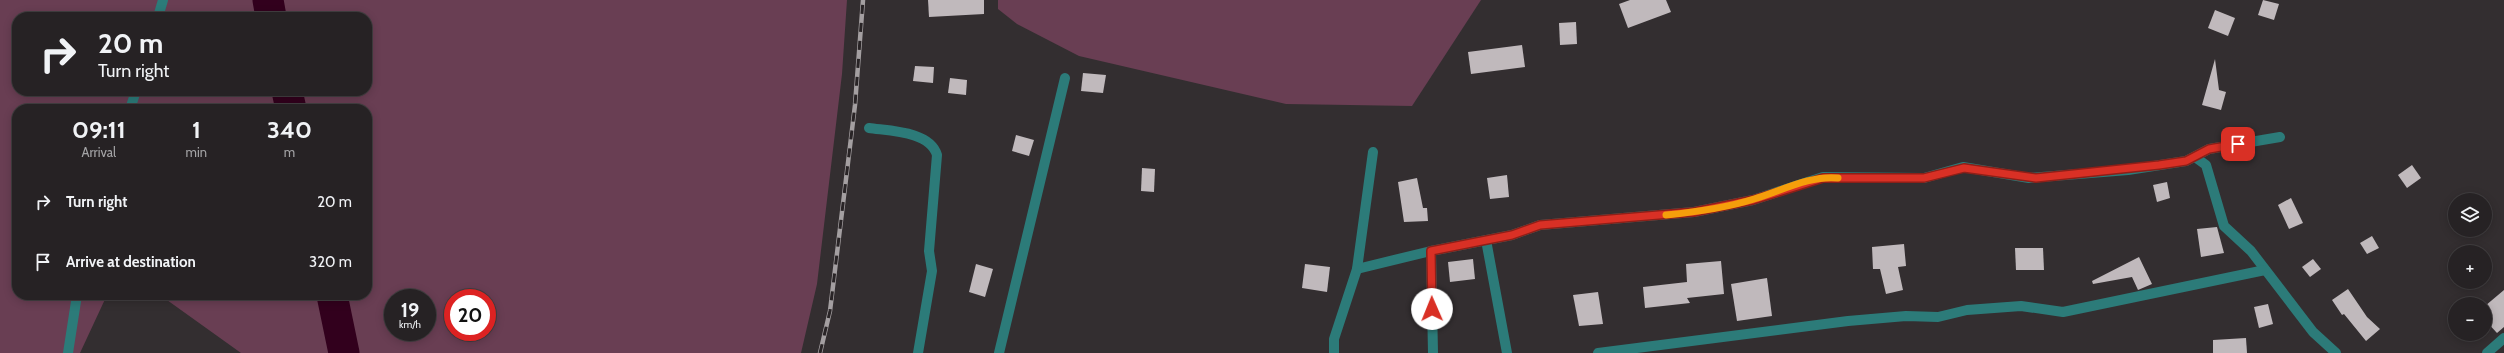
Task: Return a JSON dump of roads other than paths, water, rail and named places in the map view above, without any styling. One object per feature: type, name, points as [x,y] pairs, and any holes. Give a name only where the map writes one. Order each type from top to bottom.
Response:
[{"type":"street","points":[[159,12],[163,0]]},
{"type":"street","points":[[999,353],[1065,78]]},
{"type":"street","points":[[869,128],[917,136],[930,144],[937,155],[929,251],[932,271],[918,353]]},
{"type":"street","points":[[1357,269],[1431,251],[1512,235],[1540,225],[1694,212],[1753,200],[1823,178],[1924,178],[1964,168],[2036,178],[2133,170],[2195,158],[2209,149],[2280,137]]},
{"type":"street","points":[[1334,353],[1334,339],[1357,269],[1373,152]]},
{"type":"street","points":[[2195,158],[2206,166],[2224,226],[2251,251],[2313,332],[2336,353]]},
{"type":"street","points":[[1486,240],[1507,353]]},
{"type":"street","points":[[1431,251],[1433,353]]},
{"type":"street","points":[[1598,353],[1848,321],[1906,316],[1938,317],[1967,310],[2021,306],[2063,312],[2265,270]]},
{"type":"street","points":[[68,353],[76,300]]},
{"type":"street","points":[[2488,353],[2504,338]]},
{"type":"waterway","points":[[268,0],[270,12]]},
{"type":"waterway","points":[[288,96],[290,104]]},
{"type":"waterway","points":[[333,300],[344,353]]},
{"type":"railway","points":[[820,353],[830,311],[855,105],[863,0]]}]
